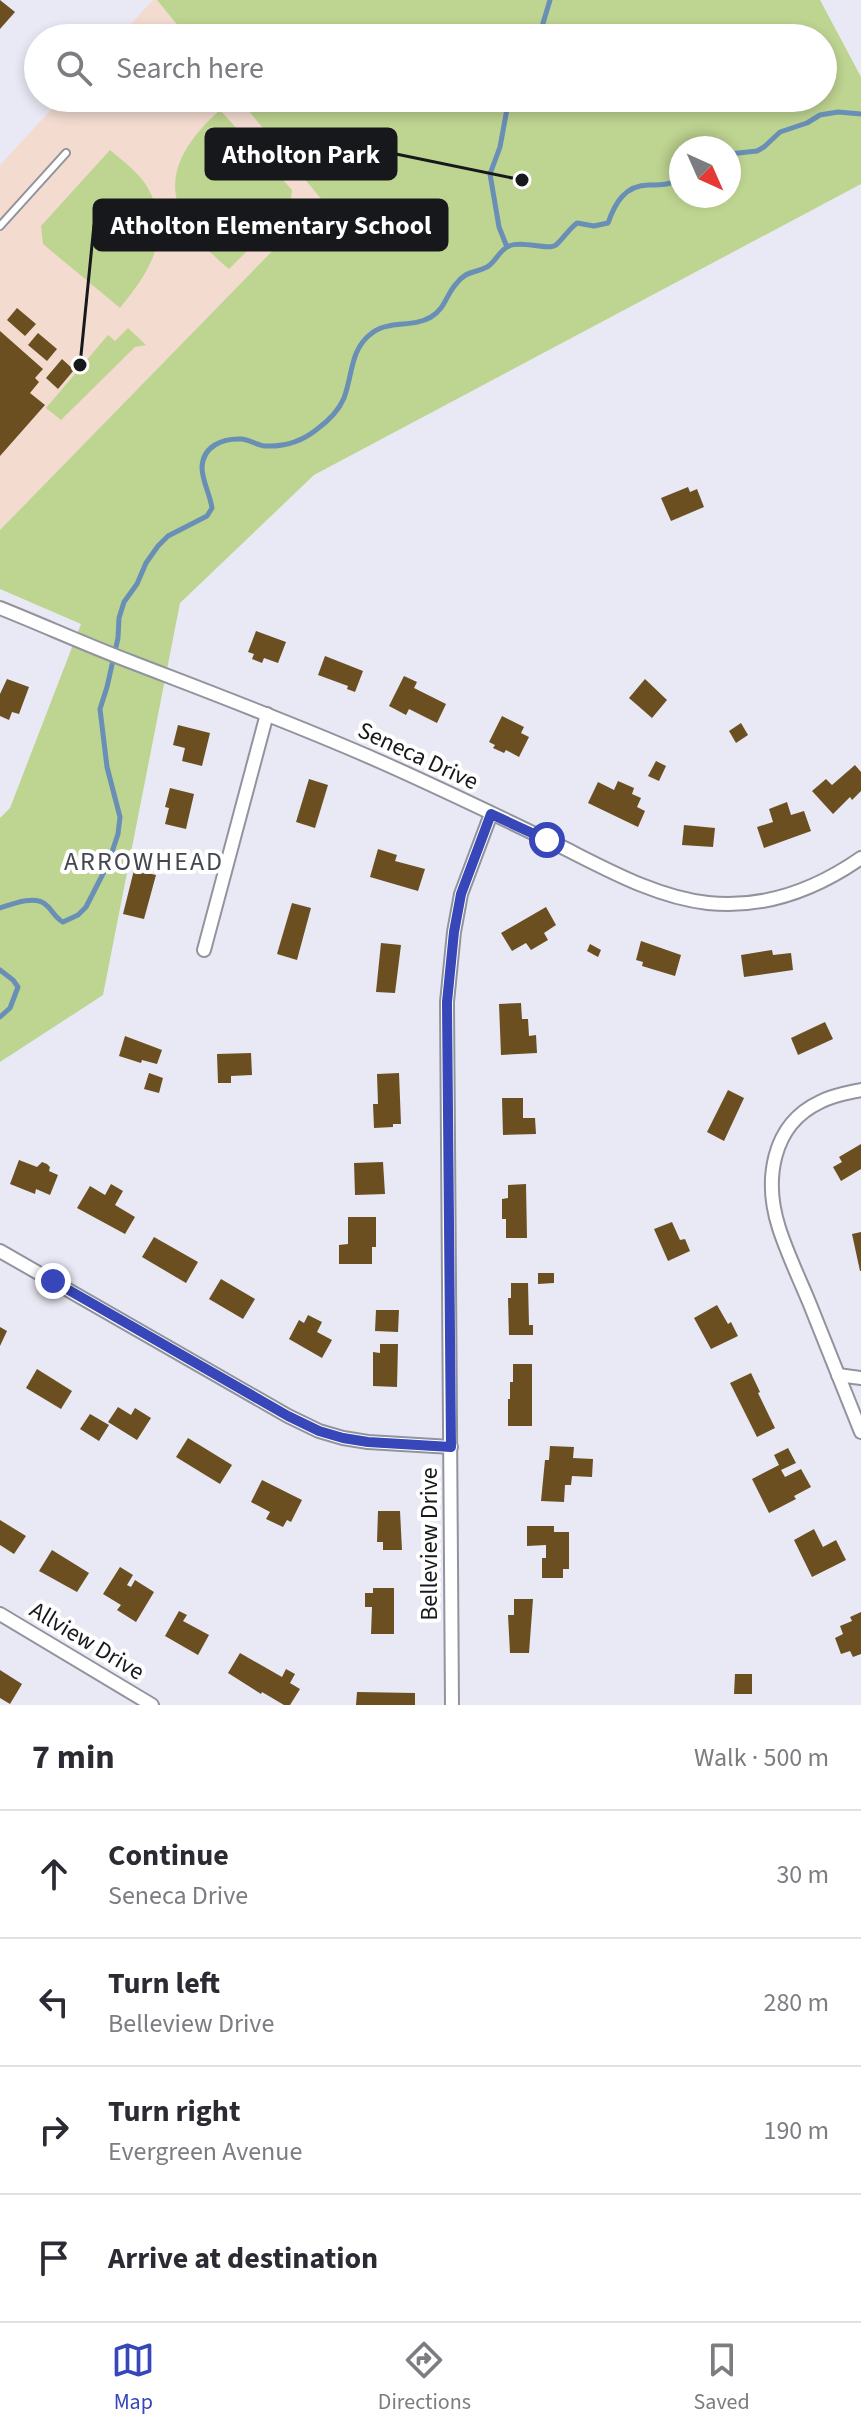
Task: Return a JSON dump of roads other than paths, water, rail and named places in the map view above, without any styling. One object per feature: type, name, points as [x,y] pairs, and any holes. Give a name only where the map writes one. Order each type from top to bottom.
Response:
[{"type":"street","name":"Seneca Drive","points":[[0,608],[383,762],[646,887],[681,898],[710,903],[779,899],[836,876],[861,858]]},
{"type":"street","points":[[204,950],[267,714]]},
{"type":"street","name":"Belleview Drive","points":[[452,1705],[447,1002],[449,965],[461,894],[491,814]]},
{"type":"street","points":[[861,1090],[819,1102],[806,1110],[783,1135],[772,1165],[773,1198],[779,1231],[861,1432]]},
{"type":"street","points":[[0,1251],[319,1431],[368,1442],[451,1447]]},
{"type":"street","points":[[838,1375],[861,1378]]},
{"type":"street","name":"Allview Drive","points":[[0,1614],[152,1705]]},
{"type":"lane","points":[[0,226],[66,153]]},
{"type":"waterway","points":[[543,24],[550,0]]},
{"type":"waterway","points":[[506,112],[500,147],[490,174],[499,227],[507,247]]},
{"type":"waterway","points":[[741,153],[757,151],[780,132],[820,115],[838,112],[861,114]]},
{"type":"waterway","points":[[0,908],[23,901],[40,901],[63,922],[86,907],[108,864],[120,817],[107,767],[100,709],[118,638],[119,618],[124,602],[158,546],[168,536],[207,516],[212,508],[202,467],[210,449],[221,442],[235,439],[272,446],[305,437],[339,407],[356,354],[372,333],[431,317],[460,280],[487,267],[509,246],[552,247],[577,223],[594,226],[608,223],[622,196],[633,188],[669,183]]},
{"type":"waterway","points":[[0,970],[18,987],[10,1008],[0,1017]]},
{"type":"place","name":"Atholton Park","points":[[522,180]]},
{"type":"place","name":"Atholton Elementary School","points":[[80,365]]},
{"type":"district","name":"ARROWHEAD","points":[[144,861]]}]
